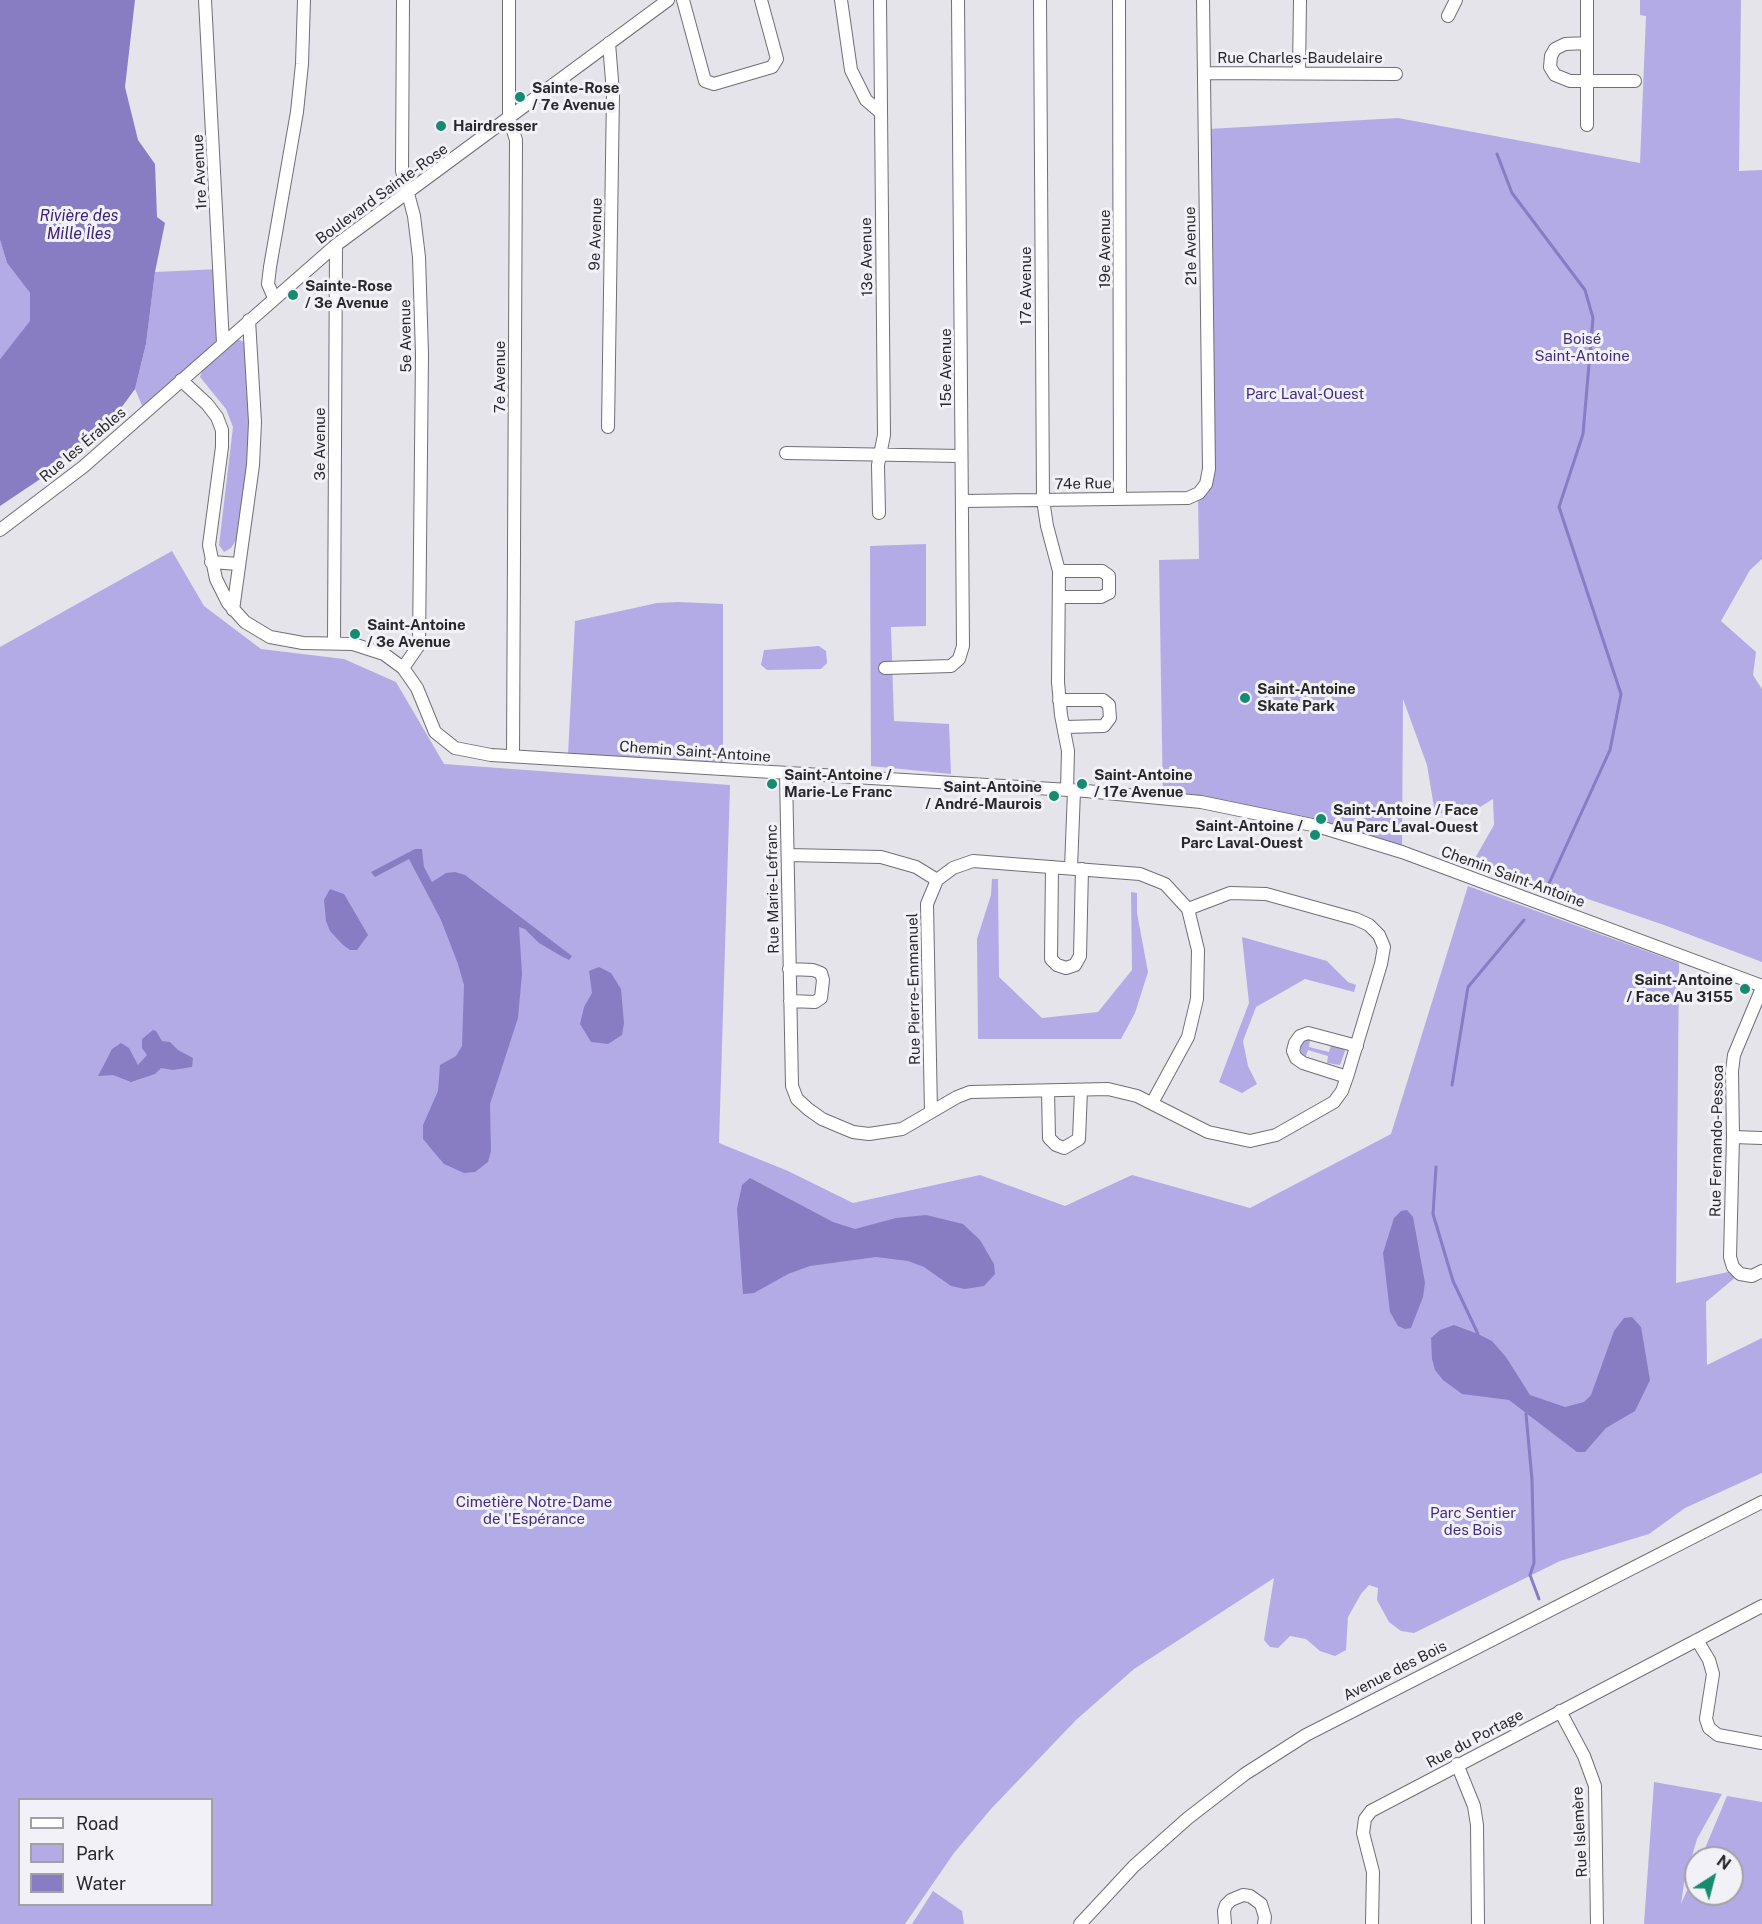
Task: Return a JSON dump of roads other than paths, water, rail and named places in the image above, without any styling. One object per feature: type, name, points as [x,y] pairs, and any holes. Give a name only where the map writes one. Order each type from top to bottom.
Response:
[{"type":"street","name":"1re Avenue","points":[[205,0],[223,343]]},
{"type":"street","points":[[274,298],[268,284],[297,112],[302,64],[304,0]]},
{"type":"street","name":"5e Avenue","points":[[403,0],[402,171],[414,216],[419,257],[422,354],[419,645],[403,668]]},
{"type":"street","name":"7e Avenue","points":[[509,0],[509,118],[516,140],[513,756]]},
{"type":"street","name":"Boulevard Sainte-Rose","points":[[182,380],[336,245],[668,0]]},
{"type":"street","points":[[683,0],[705,81],[714,84],[772,67],[777,60],[761,0]]},
{"type":"street","points":[[841,0],[851,70],[866,100],[880,112]]},
{"type":"street","name":"13e Avenue","points":[[879,513],[878,465],[884,435],[880,0]]},
{"type":"street","name":"15e Avenue","points":[[885,668],[951,666],[962,653],[958,0]]},
{"type":"street","name":"17e Avenue","points":[[1040,0],[1043,500],[1047,526],[1059,571],[1059,700],[1065,727],[1076,868]]},
{"type":"street","name":"19e Avenue","points":[[1119,0],[1120,499]]},
{"type":"street","name":"21e Avenue","points":[[1202,490],[1209,469],[1203,0]]},
{"type":"street","points":[[1299,72],[1300,0]]},
{"type":"street","points":[[1448,16],[1456,0]]},
{"type":"street","points":[[1587,0],[1587,124]]},
{"type":"street","name":"9e Avenue","points":[[608,427],[613,93],[609,43]]},
{"type":"street","points":[[1587,43],[1565,44],[1555,49],[1551,56],[1550,66],[1555,75],[1562,80],[1635,81]]},
{"type":"street","name":"Rue Charles-Baudelaire","points":[[1204,73],[1396,74]]},
{"type":"street","name":"3e Avenue","points":[[334,643],[336,245]]},
{"type":"street","points":[[233,610],[253,465],[255,422],[249,320]]},
{"type":"street","name":"Chemin Saint-Antoine","points":[[182,380],[207,404],[222,430],[222,447],[209,545],[211,562],[221,592],[233,610],[244,622],[270,637],[303,644],[334,643],[368,647],[384,654],[403,668],[417,688],[435,732],[455,748],[513,756],[1149,795],[1201,802],[1317,826],[1402,852],[1762,987]]},
{"type":"street","name":"Rue les Érables","points":[[0,530],[90,461],[182,380]]},
{"type":"street","points":[[786,453],[961,456]]},
{"type":"street","name":"74e Rue","points":[[962,501],[1188,498],[1202,490]]},
{"type":"street","points":[[211,562],[238,564]]},
{"type":"street","points":[[1059,571],[1102,571],[1109,576],[1109,593],[1101,597],[1059,597]]},
{"type":"street","points":[[1059,700],[1103,700],[1109,705],[1110,718],[1104,726],[1065,727]]},
{"type":"street","name":"Rue Marie-Lefranc","points":[[786,773],[792,1086],[797,1100],[836,1125],[870,1134],[902,1129],[957,1097],[970,1092],[1081,1090],[1124,1092],[1152,1102],[1187,1124],[1216,1135],[1237,1140],[1264,1140],[1334,1102],[1342,1091],[1347,1077],[1384,947],[1379,935],[1369,924],[1289,900],[1248,892],[1230,894],[1188,909]]},
{"type":"street","points":[[788,855],[881,857],[916,867],[937,880],[953,868],[973,861],[1140,874],[1154,878],[1176,894],[1188,909],[1198,950],[1197,999],[1188,1037],[1152,1102]]},
{"type":"street","points":[[1052,867],[1051,958],[1057,966],[1066,968],[1075,965],[1080,957],[1076,868]]},
{"type":"street","name":"Rue Pierre-Emmanuel","points":[[931,1112],[927,904],[937,880]]},
{"type":"street","name":"Rue Marie-Lefranc","points":[[789,969],[813,970],[821,973],[823,980],[821,998],[814,1002],[790,1001]]},
{"type":"street","name":"Rue Fernando-Pessoa","points":[[1762,987],[1734,1055],[1731,1071],[1733,1137],[1730,1257],[1733,1268],[1740,1274],[1752,1275],[1762,1271]]},
{"type":"street","points":[[1347,1077],[1303,1063],[1296,1058],[1293,1050],[1295,1043],[1300,1036],[1308,1033],[1357,1046]]},
{"type":"street","points":[[1048,1091],[1049,1138],[1056,1145],[1064,1148],[1079,1139],[1081,1090]]},
{"type":"street","points":[[1733,1137],[1762,1138]]},
{"type":"street","name":"Avenue des Bois","points":[[1080,1924],[1134,1866],[1188,1818],[1233,1783],[1300,1739],[1762,1502]]},
{"type":"street","name":"Rue du Portage","points":[[1372,1924],[1373,1872],[1363,1833],[1365,1819],[1371,1811],[1762,1606]]},
{"type":"street","points":[[1696,1640],[1709,1660],[1713,1674],[1706,1719],[1709,1728],[1718,1735],[1762,1743]]},
{"type":"street","name":"Rue Islemère","points":[[1560,1711],[1584,1756],[1595,1786],[1597,1924]]},
{"type":"street","points":[[1457,1764],[1474,1806],[1477,1825],[1478,1924]]},
{"type":"street","points":[[1225,1924],[1226,1905],[1237,1896],[1243,1895],[1256,1899],[1261,1904],[1265,1917],[1264,1924]]},
{"type":"water","name":"Rivière des Mille Îles","points":[[0,0],[135,0],[125,87],[138,140],[155,164],[157,217],[165,223],[155,272],[146,344],[135,389],[97,441],[0,506],[0,359],[30,321],[30,293],[7,263],[0,240]]},
{"type":"water","points":[[415,849],[422,849],[424,867],[432,882],[446,873],[455,872],[465,875],[572,956],[569,960],[561,956],[539,943],[525,929],[519,927],[522,974],[518,1018],[490,1104],[491,1151],[488,1162],[475,1172],[464,1173],[444,1164],[423,1139],[423,1125],[438,1091],[440,1065],[456,1056],[462,1046],[464,985],[458,964],[441,920],[409,859],[375,877],[371,872]]},
{"type":"water","points":[[330,889],[344,894],[368,935],[357,950],[350,950],[330,931],[326,921],[324,900]]},
{"type":"water","points":[[599,967],[611,973],[621,989],[624,1023],[622,1035],[608,1044],[591,1042],[580,1024],[584,1007],[592,993],[589,971]]},
{"type":"water","points":[[153,1030],[162,1041],[170,1042],[178,1050],[193,1058],[192,1067],[173,1070],[161,1068],[155,1074],[131,1082],[113,1075],[98,1076],[112,1049],[121,1043],[129,1048],[138,1065],[147,1055],[142,1048],[142,1039]]},
{"type":"water","points":[[750,1178],[833,1222],[855,1229],[896,1218],[926,1215],[963,1224],[980,1240],[994,1264],[995,1274],[984,1286],[965,1289],[951,1286],[924,1267],[908,1261],[876,1257],[810,1266],[788,1274],[754,1293],[743,1294],[737,1209],[742,1185]]},
{"type":"water","points":[[1407,1210],[1413,1217],[1425,1283],[1423,1297],[1411,1328],[1405,1329],[1398,1326],[1390,1312],[1383,1253],[1394,1218],[1401,1211]]},
{"type":"water","points":[[1632,1317],[1641,1327],[1650,1380],[1635,1411],[1606,1428],[1585,1452],[1577,1452],[1509,1400],[1462,1394],[1443,1380],[1435,1370],[1432,1359],[1431,1338],[1440,1330],[1454,1325],[1492,1341],[1506,1357],[1530,1395],[1565,1407],[1584,1402],[1591,1395],[1614,1331],[1624,1318]]},
{"type":"waterway","points":[[1497,154],[1512,193],[1585,290],[1593,318],[1583,434],[1559,507],[1621,694],[1610,750],[1546,890]]},
{"type":"waterway","points":[[1452,1085],[1468,987],[1524,920]]},
{"type":"waterway","points":[[1436,1167],[1433,1214],[1453,1281],[1478,1334]]},
{"type":"waterway","points":[[1526,1414],[1532,1480],[1534,1563],[1530,1575],[1539,1599]]},
{"type":"place","name":"Sainte-Rose / 7e Avenue","points":[[520,97]]},
{"type":"place","name":"Hairdresser","points":[[441,126]]},
{"type":"place","name":"Sainte-Rose / 3e Avenue","points":[[293,295]]},
{"type":"place","name":"Saint-Antoine / 3e Avenue","points":[[355,634]]},
{"type":"place","name":"Saint-Antoine Skate Park","points":[[1245,698]]},
{"type":"place","name":"Saint-Antoine / Marie-Le Franc","points":[[772,784]]},
{"type":"place","name":"Saint-Antoine / 17e Avenue","points":[[1082,784]]},
{"type":"place","name":"Saint-Antoine / André-Maurois","points":[[1054,796]]},
{"type":"place","name":"Saint-Antoine / Face Au Parc Laval-Ouest","points":[[1321,819]]},
{"type":"place","name":"Saint-Antoine / Parc Laval-Ouest","points":[[1315,835]]},
{"type":"place","name":"Saint-Antoine / Face Au 3155","points":[[1745,989]]},
{"type":"park label","name":"Boisé Saint-Antoine","points":[[1582,348]]},
{"type":"park label","name":"Parc Laval-Ouest","points":[[1305,394]]},
{"type":"park label","name":"Cimetière Notre-Dame de l'Espérance","points":[[534,1510]]},
{"type":"park label","name":"Parc Sentier des Bois","points":[[1473,1522]]}]
